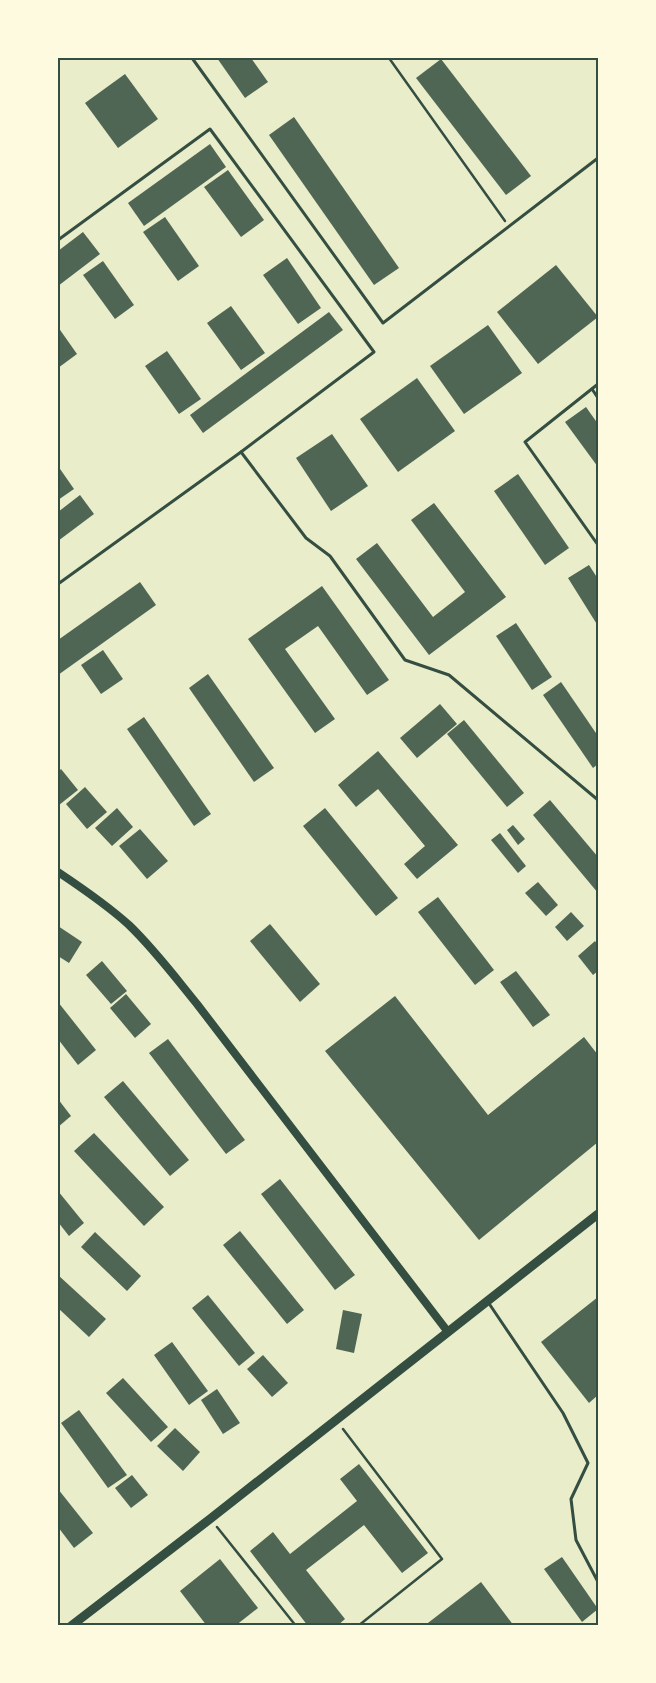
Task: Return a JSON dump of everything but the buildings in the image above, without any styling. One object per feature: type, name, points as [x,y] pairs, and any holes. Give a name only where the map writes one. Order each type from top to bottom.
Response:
[{"type":"main road","points":[[70,1626],[210,1519],[598,1214]]},
{"type":"street","points":[[58,872],[93,896],[129,926],[165,964],[448,1332]]},
{"type":"lane","points":[[192,58],[383,323],[598,158]]},
{"type":"lane","points":[[58,240],[210,129],[374,352],[241,452],[58,584]]},
{"type":"lane","points":[[598,384],[525,442],[598,545]]},
{"type":"lane","points":[[592,389],[598,398]]},
{"type":"lane","points":[[241,452],[306,538],[330,556],[404,660],[449,675],[598,800]]},
{"type":"lane","points":[[488,1301],[563,1413],[588,1463],[572,1499],[576,1540],[598,1582]]},
{"type":"path","points":[[389,58],[509,226]]},
{"type":"path","points":[[336,1420],[442,1559],[358,1626]]},
{"type":"path","points":[[210,1519],[296,1626]]}]
